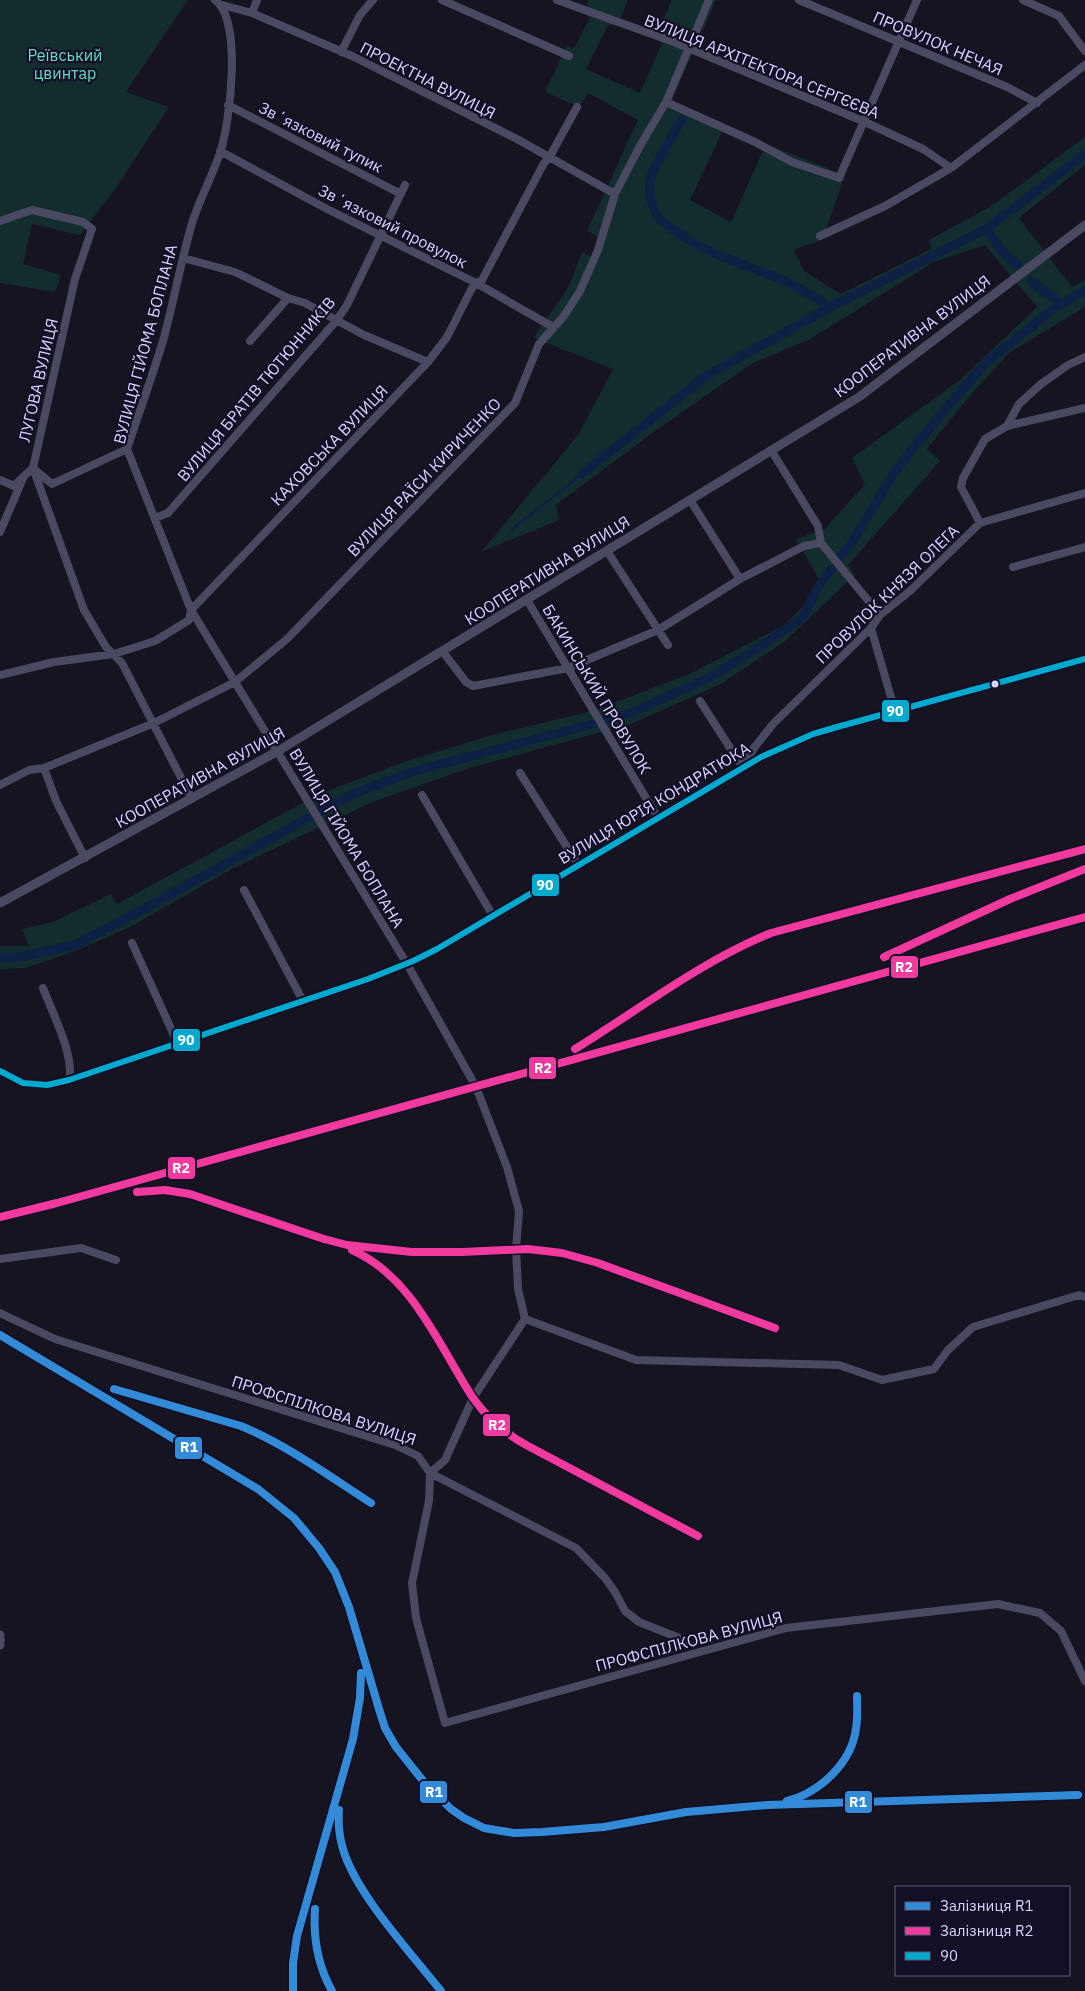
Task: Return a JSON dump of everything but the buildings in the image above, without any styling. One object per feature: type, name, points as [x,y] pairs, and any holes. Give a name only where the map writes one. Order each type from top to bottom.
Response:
[{"type":"street","points":[[252,13],[258,0]]},
{"type":"street","points":[[341,52],[360,15],[373,0]]},
{"type":"street","points":[[442,0],[569,56]]},
{"type":"street","name":"ВУЛИЦЯ АРХІТЕКТОРА СЕРГЄЄВА","points":[[558,0],[689,48],[865,122],[923,149],[951,168]]},
{"type":"street","name":"ВУЛИЦЯ РАЇСИ КИРИЧЕНКО","points":[[0,785],[29,770],[44,768],[154,723],[235,682],[287,639],[515,403],[539,344],[564,316],[580,291],[598,250],[615,194],[641,144],[666,102],[709,0]]},
{"type":"street","name":"ПРОВУЛОК НЕЧАЯ","points":[[799,0],[1007,87],[1037,103]]},
{"type":"street","points":[[666,102],[755,142],[792,162],[840,178],[917,0]]},
{"type":"street","points":[[1023,0],[1059,16],[1085,51]]},
{"type":"street","name":"ПРОЕКТНА ВУЛИЦЯ","points":[[219,2],[252,13],[341,52],[516,139],[615,194]]},
{"type":"street","name":"ВУЛИЦЯ ГІЙОМА БОПЛАНА","points":[[219,2],[229,26],[233,46],[228,105],[220,151],[194,219],[162,342],[127,449],[191,610],[407,964],[476,1087],[507,1167],[519,1210],[516,1249],[518,1289],[525,1319]]},
{"type":"street","points":[[820,236],[885,206],[951,168],[1085,66]]},
{"type":"street","name":"Звʼязковий тупик","points":[[228,105],[400,194]]},
{"type":"street","name":"КАХОВСЬКА ВУЛИЦЯ","points":[[0,674],[54,662],[114,654],[155,641],[188,620],[191,610],[428,362],[447,337],[476,283],[482,280],[576,107]]},
{"type":"street","name":"Звʼязковий провулок","points":[[220,151],[327,209],[476,283],[554,327]]},
{"type":"street","name":"ВУЛИЦЯ БРАТІВ ТЮТЮННИКІВ","points":[[155,518],[168,513],[336,321],[347,305],[405,185]]},
{"type":"street","name":"ЛУГОВА ВУЛИЦЯ","points":[[0,221],[32,210],[83,222],[92,229],[75,279],[32,468],[24,476],[0,532]]},
{"type":"street","name":"КООПЕРАТИВНА ВУЛИЦЯ","points":[[0,902],[85,858],[278,752],[859,397],[1085,225]]},
{"type":"street","points":[[183,258],[235,272],[288,298],[305,303],[364,335],[428,362]]},
{"type":"street","points":[[250,341],[288,298]]},
{"type":"street","points":[[1007,426],[1020,404],[1041,384],[1068,365],[1085,357]]},
{"type":"street","points":[[980,523],[961,487],[963,478],[986,438],[1007,426],[1085,408]]},
{"type":"street","points":[[32,468],[52,484],[127,449]]},
{"type":"street","points":[[771,450],[818,526],[821,544],[880,615]]},
{"type":"street","points":[[0,480],[14,486],[32,468]]},
{"type":"street","points":[[32,468],[84,610],[106,647],[122,663],[192,799]]},
{"type":"street","name":"ПРОВУЛОК КНЯЗЯ ОЛЕГА","points":[[743,768],[754,748],[773,724],[871,628],[880,615],[910,591],[980,523],[1085,494]]},
{"type":"street","points":[[690,500],[740,579]]},
{"type":"street","points":[[443,652],[466,682],[473,686],[568,668],[658,630],[740,579],[804,546],[821,544]]},
{"type":"street","points":[[1013,567],[1085,546]]},
{"type":"street","points":[[607,551],[668,645]]},
{"type":"street","name":"БАКИНСЬКИЙ ПРОВУЛОК","points":[[527,600],[658,818]]},
{"type":"street","points":[[871,628],[895,711]]},
{"type":"street","name":"ВУЛИЦЯ ЮРІЯ КОНДРАТЮКА","points":[[0,1071],[23,1083],[47,1085],[69,1080],[407,964],[437,949],[579,866],[761,757],[813,734],[1085,660]]},
{"type":"street","points":[[700,701],[743,768]]},
{"type":"street","points":[[44,768],[56,801],[85,858]]},
{"type":"street","points":[[520,773],[579,866]]},
{"type":"street","points":[[422,795],[493,916]]},
{"type":"street","points":[[244,890],[303,1001]]},
{"type":"street","points":[[132,943],[178,1044]]},
{"type":"street","points":[[43,988],[69,1056],[71,1070],[69,1080]]},
{"type":"street","points":[[0,1259],[81,1248],[116,1260]]},
{"type":"street","points":[[430,1473],[445,1460],[473,1398],[525,1319],[636,1360],[839,1365],[882,1380],[934,1369],[948,1350],[973,1327],[1079,1294],[1085,1297]]},
{"type":"street","name":"ПРОФСПІЛКОВА ВУЛИЦЯ","points":[[0,1313],[55,1339],[395,1446],[418,1456],[430,1473],[576,1548],[605,1578],[615,1592],[625,1612],[639,1622],[677,1637]]},
{"type":"street","name":"ПРОФСПІЛКОВА ВУЛИЦЯ","points":[[430,1473],[429,1501],[412,1583],[416,1618],[445,1723],[786,1628],[998,1604],[1040,1613],[1061,1631],[1085,1681]]},
{"type":"street","points":[[0,1635],[0,1645]]},
{"type":"green space","name":"Реївський цвинтар","points":[[0,0],[188,0],[126,92],[169,107],[116,188],[80,235],[32,224],[23,264],[61,275],[55,292],[0,283]]},
{"type":"green space","points":[[589,0],[628,0],[617,25],[608,25],[586,69],[640,93],[662,43],[655,38],[672,0],[716,0],[672,100],[725,126],[690,200],[731,222],[766,144],[845,175],[823,239],[794,250],[804,271],[841,294],[931,249],[929,240],[993,205],[1085,137],[1085,165],[1019,218],[1072,287],[1085,280],[1085,307],[1009,353],[972,393],[927,449],[940,461],[848,565],[855,575],[784,642],[721,684],[631,724],[466,769],[370,803],[232,869],[130,927],[78,950],[26,968],[0,969],[0,946],[29,946],[22,929],[53,922],[111,894],[117,904],[317,795],[404,762],[492,735],[596,710],[689,674],[783,626],[823,586],[796,539],[825,529],[865,484],[852,458],[960,380],[1037,307],[985,245],[934,262],[810,339],[753,363],[655,431],[556,505],[559,520],[481,552],[578,435],[613,369],[534,338],[567,289],[582,252],[591,257],[599,237],[587,231],[638,120],[588,93],[579,107],[545,92],[567,46],[574,49],[590,17],[583,14]]},
{"type":"waterway","points":[[682,120],[652,173],[650,181],[651,200],[660,220],[695,244],[794,285],[829,308]]},
{"type":"waterway","points":[[582,474],[706,376],[829,308],[986,229],[1085,154]]},
{"type":"waterway","points":[[986,229],[1002,251],[1017,265]]},
{"type":"waterway","points":[[1032,281],[1063,304]]},
{"type":"waterway","points":[[840,557],[852,542],[896,470],[945,409],[987,362],[1048,313],[1085,290]]},
{"type":"waterway","points":[[511,530],[582,474]]},
{"type":"waterway","points":[[605,720],[633,712],[711,677],[775,637],[803,617],[819,585],[831,570]]},
{"type":"waterway","points":[[321,811],[355,793],[415,771],[593,724]]},
{"type":"waterway","points":[[0,958],[19,957],[75,945],[310,817]]},
{"type":"rail line","name":"R2","points":[[575,1049],[695,972],[771,933],[1085,849]]},
{"type":"rail line","name":"R2","points":[[884,957],[1010,899],[1085,869]]},
{"type":"rail line","name":"R2","points":[[0,1217],[57,1203],[1085,917]]},
{"type":"rail line","name":"R2","points":[[137,1192],[165,1190],[190,1194],[347,1245],[412,1252],[528,1249],[562,1253],[598,1263],[775,1328]]},
{"type":"rail line","name":"R2","points":[[352,1250],[373,1262],[392,1277],[408,1295],[436,1335],[473,1398],[498,1425],[528,1446],[698,1536]]},
{"type":"rail line","name":"R1","points":[[0,1335],[258,1489],[294,1518],[319,1548],[335,1572],[349,1607],[385,1728],[396,1747],[424,1782],[451,1809],[484,1828],[514,1833],[604,1827],[686,1812],[767,1805],[1078,1795]]},
{"type":"rail line","name":"R1","points":[[114,1389],[241,1426],[275,1442],[371,1503]]},
{"type":"rail line","name":"R1","points":[[293,1991],[293,1963],[297,1936],[353,1739],[360,1698],[361,1673]]},
{"type":"rail line","name":"R1","points":[[787,1801],[799,1797],[822,1784],[841,1764],[853,1741],[857,1720],[857,1696]]},
{"type":"rail line","name":"R1","points":[[339,1810],[339,1830],[343,1849],[360,1885],[386,1923],[441,1991]]},
{"type":"rail line","name":"R1","points":[[315,1909],[315,1931],[320,1962],[332,1991]]},
{"type":"transit line","name":"90","points":[[0,1071],[23,1083],[47,1085],[69,1080],[368,979],[437,949],[761,757],[813,734],[1085,659]]}]
